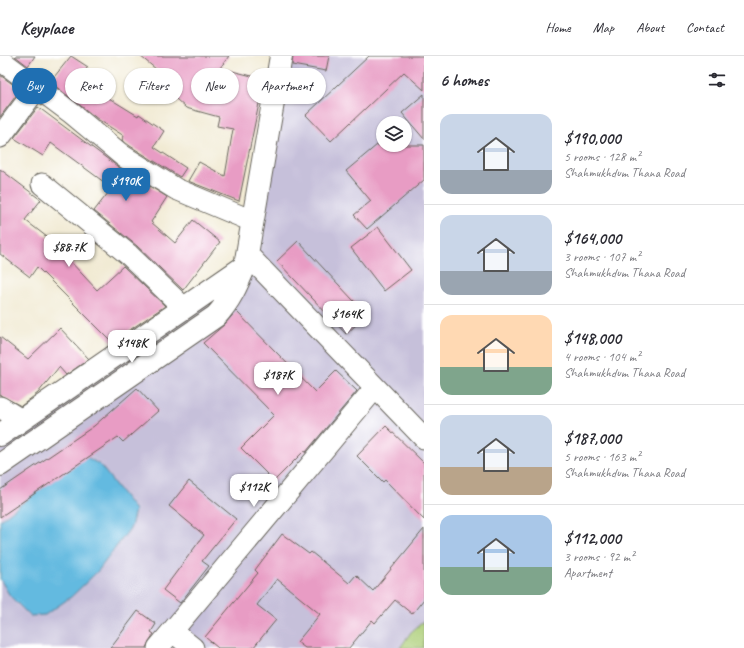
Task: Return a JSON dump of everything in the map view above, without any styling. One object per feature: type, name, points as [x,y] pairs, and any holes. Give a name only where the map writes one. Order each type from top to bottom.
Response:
[{"type":"main road","points":[[0,465],[216,316],[233,295],[246,260],[281,56]]},
{"type":"main road","points":[[0,435],[184,308],[246,260]]},
{"type":"street","points":[[0,60],[12,69]]},
{"type":"street","points":[[57,103],[123,156],[176,189],[252,221]]},
{"type":"street","points":[[0,137],[25,104]]},
{"type":"street","points":[[42,184],[129,255],[184,308]]},
{"type":"street","points":[[246,260],[424,438]]},
{"type":"street","points":[[158,648],[375,388]]},
{"type":"street","points":[[0,407],[21,420]]},
{"type":"street","points":[[172,632],[193,648]]},
{"type":"shaded area","points":[[274,56],[420,56],[424,59],[424,648],[0,648],[0,446],[235,275],[265,104],[326,104],[326,68],[272,68]]},
{"type":"green space","points":[[424,621],[424,648],[400,648],[411,632]]},
{"type":"water","points":[[85,456],[100,465],[135,510],[131,527],[98,571],[71,597],[45,615],[30,616],[10,596],[0,579],[0,520]]},
{"type":"building","points":[[15,56],[35,56],[28,66]]},
{"type":"building","points":[[71,56],[88,67],[65,68],[65,94],[57,87],[57,73]]},
{"type":"building","points":[[140,56],[229,56],[220,68],[191,68],[191,104],[239,104],[239,73],[247,75],[247,104],[259,104],[239,201],[188,181],[199,162],[225,176],[233,129],[217,126],[219,117],[186,108],[182,104],[183,104],[183,68],[155,68]]},
{"type":"building","points":[[293,56],[329,56],[326,71],[326,68],[309,68],[292,65]]},
{"type":"building","points":[[369,56],[424,56],[424,90],[404,72],[331,141],[306,115],[318,104],[326,104],[326,96]]},
{"type":"building","points":[[0,75],[12,84],[12,101],[0,117]]},
{"type":"building","points":[[424,94],[424,139],[412,125],[412,116],[405,116],[402,113]]},
{"type":"building","points":[[116,102],[138,116],[139,114],[164,131],[154,147],[186,168],[180,177],[130,146],[122,140],[124,136],[99,120],[78,104],[116,104]]},
{"type":"building","points":[[38,107],[117,166],[167,197],[151,222],[175,243],[193,220],[220,242],[183,290],[137,246],[94,211],[112,188],[51,143],[43,156],[14,138]]},
{"type":"building","points":[[412,145],[424,145],[424,180],[367,229],[354,215],[371,201],[346,171],[376,146],[376,152],[412,152]]},
{"type":"building","points":[[0,169],[41,200],[25,220],[56,244],[55,245],[97,290],[123,266],[165,306],[112,342],[37,267],[30,277],[0,254]]},
{"type":"building","points":[[378,227],[411,270],[384,291],[351,248]]},
{"type":"building","points":[[298,241],[367,315],[346,334],[277,261]]},
{"type":"building","points":[[236,311],[315,392],[336,371],[357,391],[306,452],[304,451],[274,481],[241,448],[274,415],[203,343],[225,324]]},
{"type":"building","points":[[60,328],[89,359],[66,375],[59,367],[38,393],[21,406],[0,395],[0,337],[28,359]]},
{"type":"building","points":[[137,388],[158,411],[123,442],[118,437],[0,517],[0,490],[94,426]]},
{"type":"building","points":[[386,426],[424,463],[424,520],[385,480],[383,482],[357,456]]},
{"type":"building","points":[[189,481],[236,519],[202,561],[209,566],[180,603],[163,590],[204,535],[169,506]]},
{"type":"building","points":[[424,529],[424,599],[412,614],[395,600],[375,623],[372,620],[349,648],[305,648],[297,642],[320,614],[277,579],[257,605],[276,620],[253,648],[218,648],[205,637],[258,573],[255,570],[282,534],[309,554],[311,552],[349,583],[356,575],[373,591]]},
{"type":"building","points":[[138,611],[156,624],[151,632],[154,634],[146,648],[110,648]]}]
